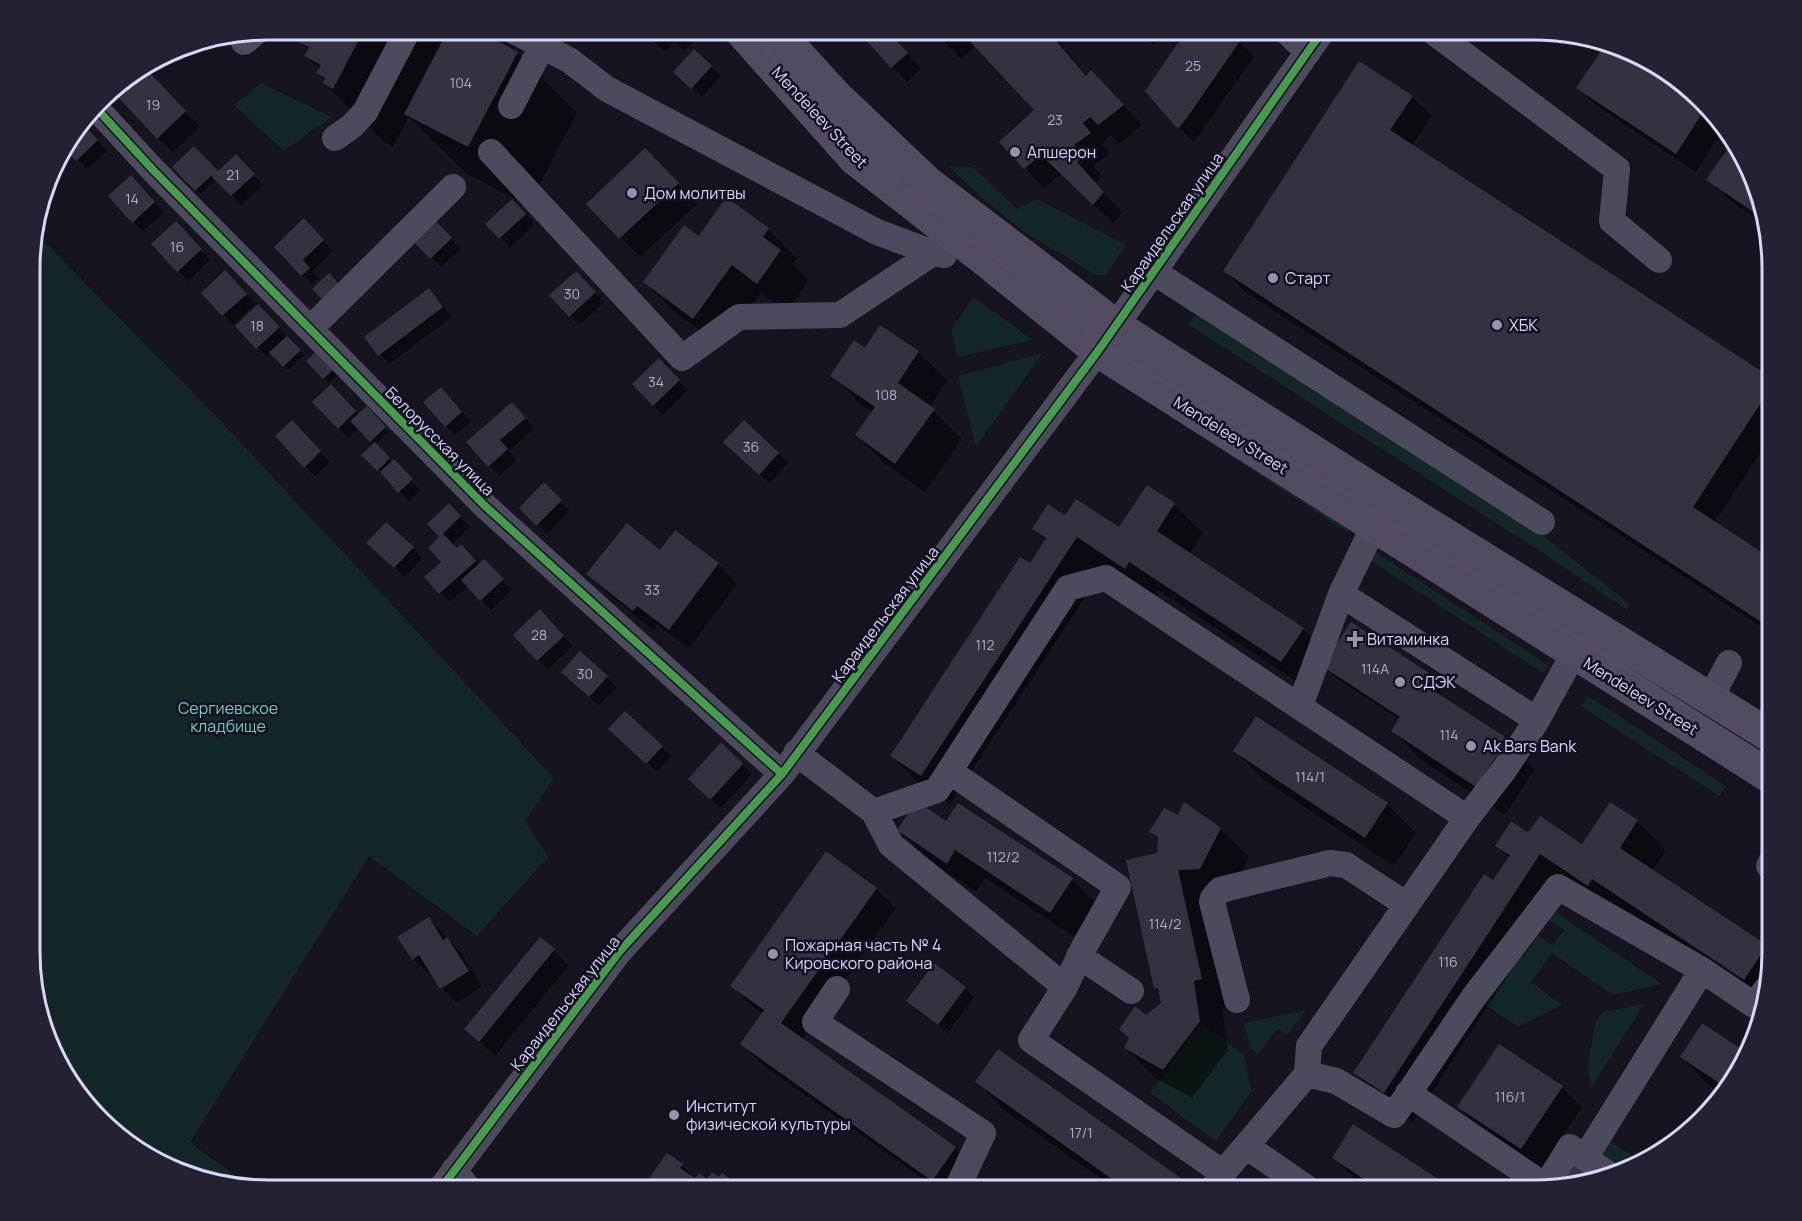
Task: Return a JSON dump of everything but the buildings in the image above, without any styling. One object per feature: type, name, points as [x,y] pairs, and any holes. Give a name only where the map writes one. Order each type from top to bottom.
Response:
[{"type":"main road","name":"Mendeleev Street","points":[[749,40],[855,159],[996,251],[1107,338],[1374,526],[1762,772]]},
{"type":"main road","name":"Mendeleev Street","points":[[785,40],[837,97],[996,251]]},
{"type":"main road","name":"Mendeleev Street","points":[[1107,338],[1391,501],[1762,731]]},
{"type":"street","points":[[335,138],[352,126],[365,112],[403,40]]},
{"type":"street","points":[[531,40],[576,65],[608,89],[877,232],[933,253],[996,251]]},
{"type":"street","points":[[1295,40],[1308,52]]},
{"type":"street","name":"Караидельская улица","points":[[447,1180],[619,952],[782,774],[1107,338],[1316,40]]},
{"type":"street","points":[[1444,40],[1617,169],[1612,221],[1659,261]]},
{"type":"street","points":[[511,106],[542,46]]},
{"type":"street","name":"Белорусская улица","points":[[101,114],[154,171],[484,505],[782,774]]},
{"type":"street","points":[[491,152],[682,358],[739,317],[840,315],[933,253]]},
{"type":"street","points":[[310,329],[453,187]]},
{"type":"street","points":[[1154,272],[1542,522]]},
{"type":"street","points":[[1300,706],[1341,594],[1374,526]]},
{"type":"street","points":[[874,812],[937,790],[1068,588],[1106,578],[1467,818]]},
{"type":"street","points":[[1341,594],[1537,720]]},
{"type":"street","points":[[1219,1180],[1307,1074],[1309,1046],[1467,818],[1504,770],[1537,720],[1574,653]]},
{"type":"street","points":[[1710,699],[1729,663]]},
{"type":"street","points":[[796,753],[874,812],[891,845],[1065,987]]},
{"type":"street","points":[[949,771],[1118,887],[1079,956],[1065,987],[1032,1040],[1214,1180]]},
{"type":"street","points":[[1237,1000],[1212,902],[1220,890],[1330,863],[1346,865],[1407,905]]},
{"type":"street","points":[[1307,1074],[1336,1081],[1394,1115],[1473,998],[1558,887],[1756,1000]]},
{"type":"street","points":[[1079,956],[1131,991]]},
{"type":"street","points":[[1585,1158],[1702,970]]},
{"type":"street","points":[[837,989],[815,1022],[983,1133],[961,1180]]},
{"type":"street","points":[[1408,1093],[1537,1180]]},
{"type":"street","points":[[1246,1146],[1295,1180]]},
{"type":"street","points":[[1551,1180],[1570,1148],[1602,1170]]},
{"type":"street","points":[[454,1170],[462,1180]]},
{"type":"green space","points":[[261,83],[331,117],[284,151],[234,105]]},
{"type":"green space","points":[[948,166],[973,167],[1017,209],[1037,199],[1126,245],[1106,275],[1096,275],[1023,231]]},
{"type":"green space","name":"Сергиевское кладбище","points":[[42,239],[212,412],[554,778],[525,821],[548,857],[477,936],[369,856],[190,1142],[240,1179],[209,1173],[168,1157],[142,1142],[107,1114],[79,1079],[64,1053],[48,1012],[42,982],[40,952],[40,268]]},
{"type":"green space","points":[[973,297],[1033,340],[957,357],[951,330]]},
{"type":"green space","points":[[1195,315],[1541,534],[1630,604],[1627,610],[1188,324]]},
{"type":"green space","points":[[1043,353],[976,446],[958,376]]},
{"type":"green space","points":[[1133,392],[1348,528],[1347,532]]},
{"type":"green space","points":[[1374,551],[1549,666],[1544,674],[1369,559]]},
{"type":"green space","points":[[1588,696],[1726,786],[1719,796],[1581,706]]},
{"type":"green space","points":[[1548,907],[1662,984],[1612,995],[1552,953],[1531,982],[1562,1005],[1518,1027],[1481,1002],[1516,951],[1524,956],[1538,936],[1553,945],[1564,930],[1542,916]]},
{"type":"green space","points":[[1644,1004],[1591,1088],[1588,1066],[1595,1023],[1603,1012]]},
{"type":"green space","points":[[1306,1010],[1287,1035],[1278,1028],[1258,1054],[1250,1047],[1244,1023]]},
{"type":"green space","points":[[1201,1023],[1243,1054],[1252,1091],[1216,1141],[1150,1093]]},
{"type":"green space","points":[[1604,1137],[1634,1157],[1608,1168],[1591,1156]]},
{"type":"tram line","points":[[757,40],[857,150],[1104,344],[1762,753]]},
{"type":"cycle path","points":[[447,1180],[619,952],[782,774],[1098,351],[1316,40]]},
{"type":"cycle path","points":[[101,114],[154,171],[484,505],[782,774]]},
{"type":"place","name":"Апшерон","points":[[1015,152]]},
{"type":"place","name":"Дом молитвы","points":[[632,193]]},
{"type":"place","name":"Старт","points":[[1273,278]]},
{"type":"place","name":"ХБК","points":[[1497,325]]},
{"type":"place","name":"Витаминка","points":[[1355,639]]},
{"type":"place","name":"СДЭК","points":[[1400,682]]},
{"type":"place","name":"Ak Bars Bank","points":[[1471,746]]},
{"type":"place","name":"Пожарная часть № 4 Кировского района","points":[[773,954]]},
{"type":"place","name":"Институт физической культуры","points":[[674,1115]]}]
